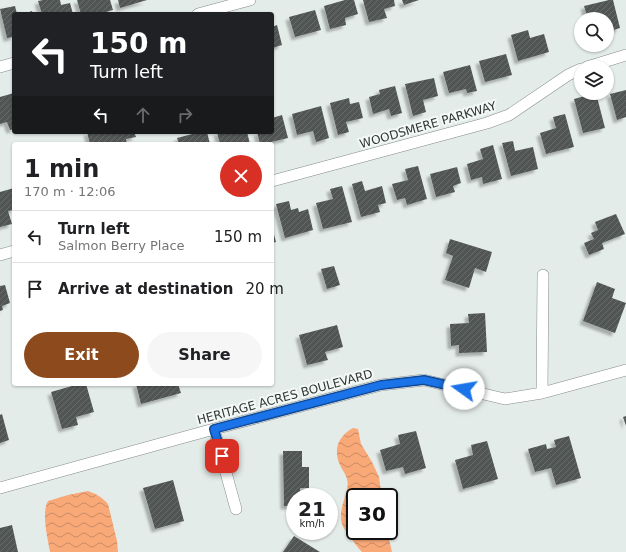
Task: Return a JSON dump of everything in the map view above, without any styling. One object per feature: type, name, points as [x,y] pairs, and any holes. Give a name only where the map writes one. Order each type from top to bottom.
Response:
[{"type":"street","points":[[205,12],[250,0]]},
{"type":"street","points":[[610,60],[626,55]]},
{"type":"street","points":[[0,67],[12,64]]},
{"type":"street","name":"WOODSMERE PARKWAY","points":[[274,180],[487,123],[509,115],[568,75],[574,73]]},
{"type":"street","points":[[0,255],[12,252]]},
{"type":"street","points":[[542,393],[543,275]]},
{"type":"street","name":"HERITAGE ACRES BOULEVARD","points":[[0,488],[381,385],[424,380],[505,399],[542,393],[626,370]]},
{"type":"street","points":[[214,429],[236,509]]},
{"type":"water","points":[[353,428],[358,429],[361,444],[379,477],[381,488],[347,488],[348,482],[338,459],[337,449],[340,439]]},
{"type":"water","points":[[88,491],[99,496],[108,504],[117,541],[118,552],[50,552],[45,519],[48,501]]},
{"type":"water","points":[[346,494],[346,532],[341,520],[341,511]]},
{"type":"water","points":[[352,540],[389,540],[392,552],[362,552]]},
{"type":"building","points":[[60,0],[61,5],[70,3],[72,12],[41,12],[38,1]]},
{"type":"building","points":[[77,0],[110,0],[113,10],[106,12],[80,12]]},
{"type":"building","points":[[118,0],[147,0],[120,8]]},
{"type":"building","points":[[345,0],[354,0],[358,14],[345,18],[346,25],[330,29],[324,6]]},
{"type":"building","points":[[363,0],[394,0],[395,6],[384,9],[387,18],[369,22]]},
{"type":"building","points":[[402,0],[419,0],[404,5]]},
{"type":"building","points":[[613,0],[620,28],[614,30],[614,12],[586,12],[584,6]]},
{"type":"building","points":[[15,6],[16,12],[12,12],[12,37],[7,38],[0,9]]},
{"type":"building","points":[[315,10],[321,30],[295,37],[289,17]]},
{"type":"building","points":[[277,25],[282,45],[274,47],[274,26]]},
{"type":"building","points":[[528,30],[530,38],[544,34],[549,52],[518,61],[511,35]]},
{"type":"building","points":[[506,54],[512,75],[485,82],[479,61]]},
{"type":"building","points":[[470,65],[477,91],[467,93],[466,89],[449,93],[443,72]]},
{"type":"building","points":[[434,78],[438,96],[423,100],[426,112],[413,116],[405,84]]},
{"type":"building","points":[[395,86],[402,113],[391,116],[389,109],[373,114],[369,97],[380,94],[379,90]]},
{"type":"building","points":[[626,90],[626,117],[617,120],[612,100],[614,100],[614,93]]},
{"type":"building","points":[[12,94],[12,130],[10,130],[7,122],[0,124],[0,97]]},
{"type":"building","points":[[349,98],[350,104],[359,102],[363,118],[346,122],[349,132],[338,135],[330,103]]},
{"type":"building","points":[[574,100],[598,100],[605,128],[583,133]]},
{"type":"building","points":[[321,106],[329,138],[316,142],[313,131],[297,135],[292,114]]},
{"type":"building","points":[[565,114],[574,147],[546,154],[540,133],[556,128],[553,117]]},
{"type":"building","points":[[282,115],[288,138],[271,142],[260,142],[258,134],[274,134],[274,117]]},
{"type":"building","points":[[88,134],[135,134],[136,137],[126,139],[127,142],[90,142]]},
{"type":"building","points":[[192,134],[208,134],[210,142],[178,142],[177,138]]},
{"type":"building","points":[[218,134],[248,134],[250,142],[220,142]]},
{"type":"building","points":[[513,141],[515,151],[533,147],[538,169],[511,176],[502,143]]},
{"type":"building","points":[[493,145],[502,179],[483,184],[482,177],[471,180],[467,164],[483,159],[480,149]]},
{"type":"building","points":[[418,166],[427,199],[407,205],[405,198],[397,200],[392,184],[408,180],[405,169]]},
{"type":"building","points":[[457,167],[461,183],[453,186],[455,192],[436,197],[430,174]]},
{"type":"building","points":[[362,181],[365,191],[382,186],[386,203],[378,205],[380,212],[361,217],[352,184]]},
{"type":"building","points":[[342,186],[352,222],[323,229],[316,203],[333,199],[330,189]]},
{"type":"building","points":[[12,189],[12,210],[8,211],[12,224],[0,227],[0,192]]},
{"type":"building","points":[[289,201],[291,210],[298,208],[299,212],[308,209],[313,230],[285,238],[276,204]]},
{"type":"building","points":[[616,214],[625,234],[602,243],[604,249],[589,255],[584,243],[594,239],[591,233],[598,230],[595,222]]},
{"type":"building","points":[[450,239],[492,252],[486,272],[475,268],[469,288],[445,280],[453,256],[446,253]]},
{"type":"building","points":[[334,266],[340,285],[327,289],[321,269]]},
{"type":"building","points":[[597,282],[615,289],[612,298],[626,303],[615,333],[583,321]]},
{"type":"building","points":[[5,285],[10,303],[2,306],[3,310],[0,311],[0,286]]},
{"type":"building","points":[[485,313],[487,352],[459,353],[459,345],[451,346],[450,324],[469,323],[468,314]]},
{"type":"building","points":[[337,325],[343,347],[325,352],[328,360],[307,365],[299,335]]},
{"type":"building","points":[[72,386],[87,386],[94,412],[76,417],[78,425],[62,429],[51,392]]},
{"type":"building","points":[[136,386],[179,386],[181,393],[141,404]]},
{"type":"building","points":[[2,414],[9,440],[0,443],[0,415]]},
{"type":"building","points":[[626,416],[626,426],[623,417]]},
{"type":"building","points":[[416,431],[426,468],[405,474],[403,467],[386,471],[380,450],[400,444],[398,435]]},
{"type":"building","points":[[569,436],[581,478],[556,485],[551,468],[535,472],[528,449],[546,444],[547,449],[556,447],[554,440]]},
{"type":"building","points":[[487,441],[498,479],[463,489],[455,460],[473,455],[471,445]]},
{"type":"building","points":[[283,451],[302,451],[302,467],[309,467],[309,488],[286,488],[286,506],[284,506]]},
{"type":"building","points":[[173,480],[184,521],[155,529],[143,488]]},
{"type":"building","points":[[12,525],[18,552],[0,552],[0,528]]},
{"type":"building","points":[[291,540],[300,540],[320,552],[283,552]]},
{"type":"route","points":[[222,456],[214,429],[381,385],[424,380],[464,389]]}]
